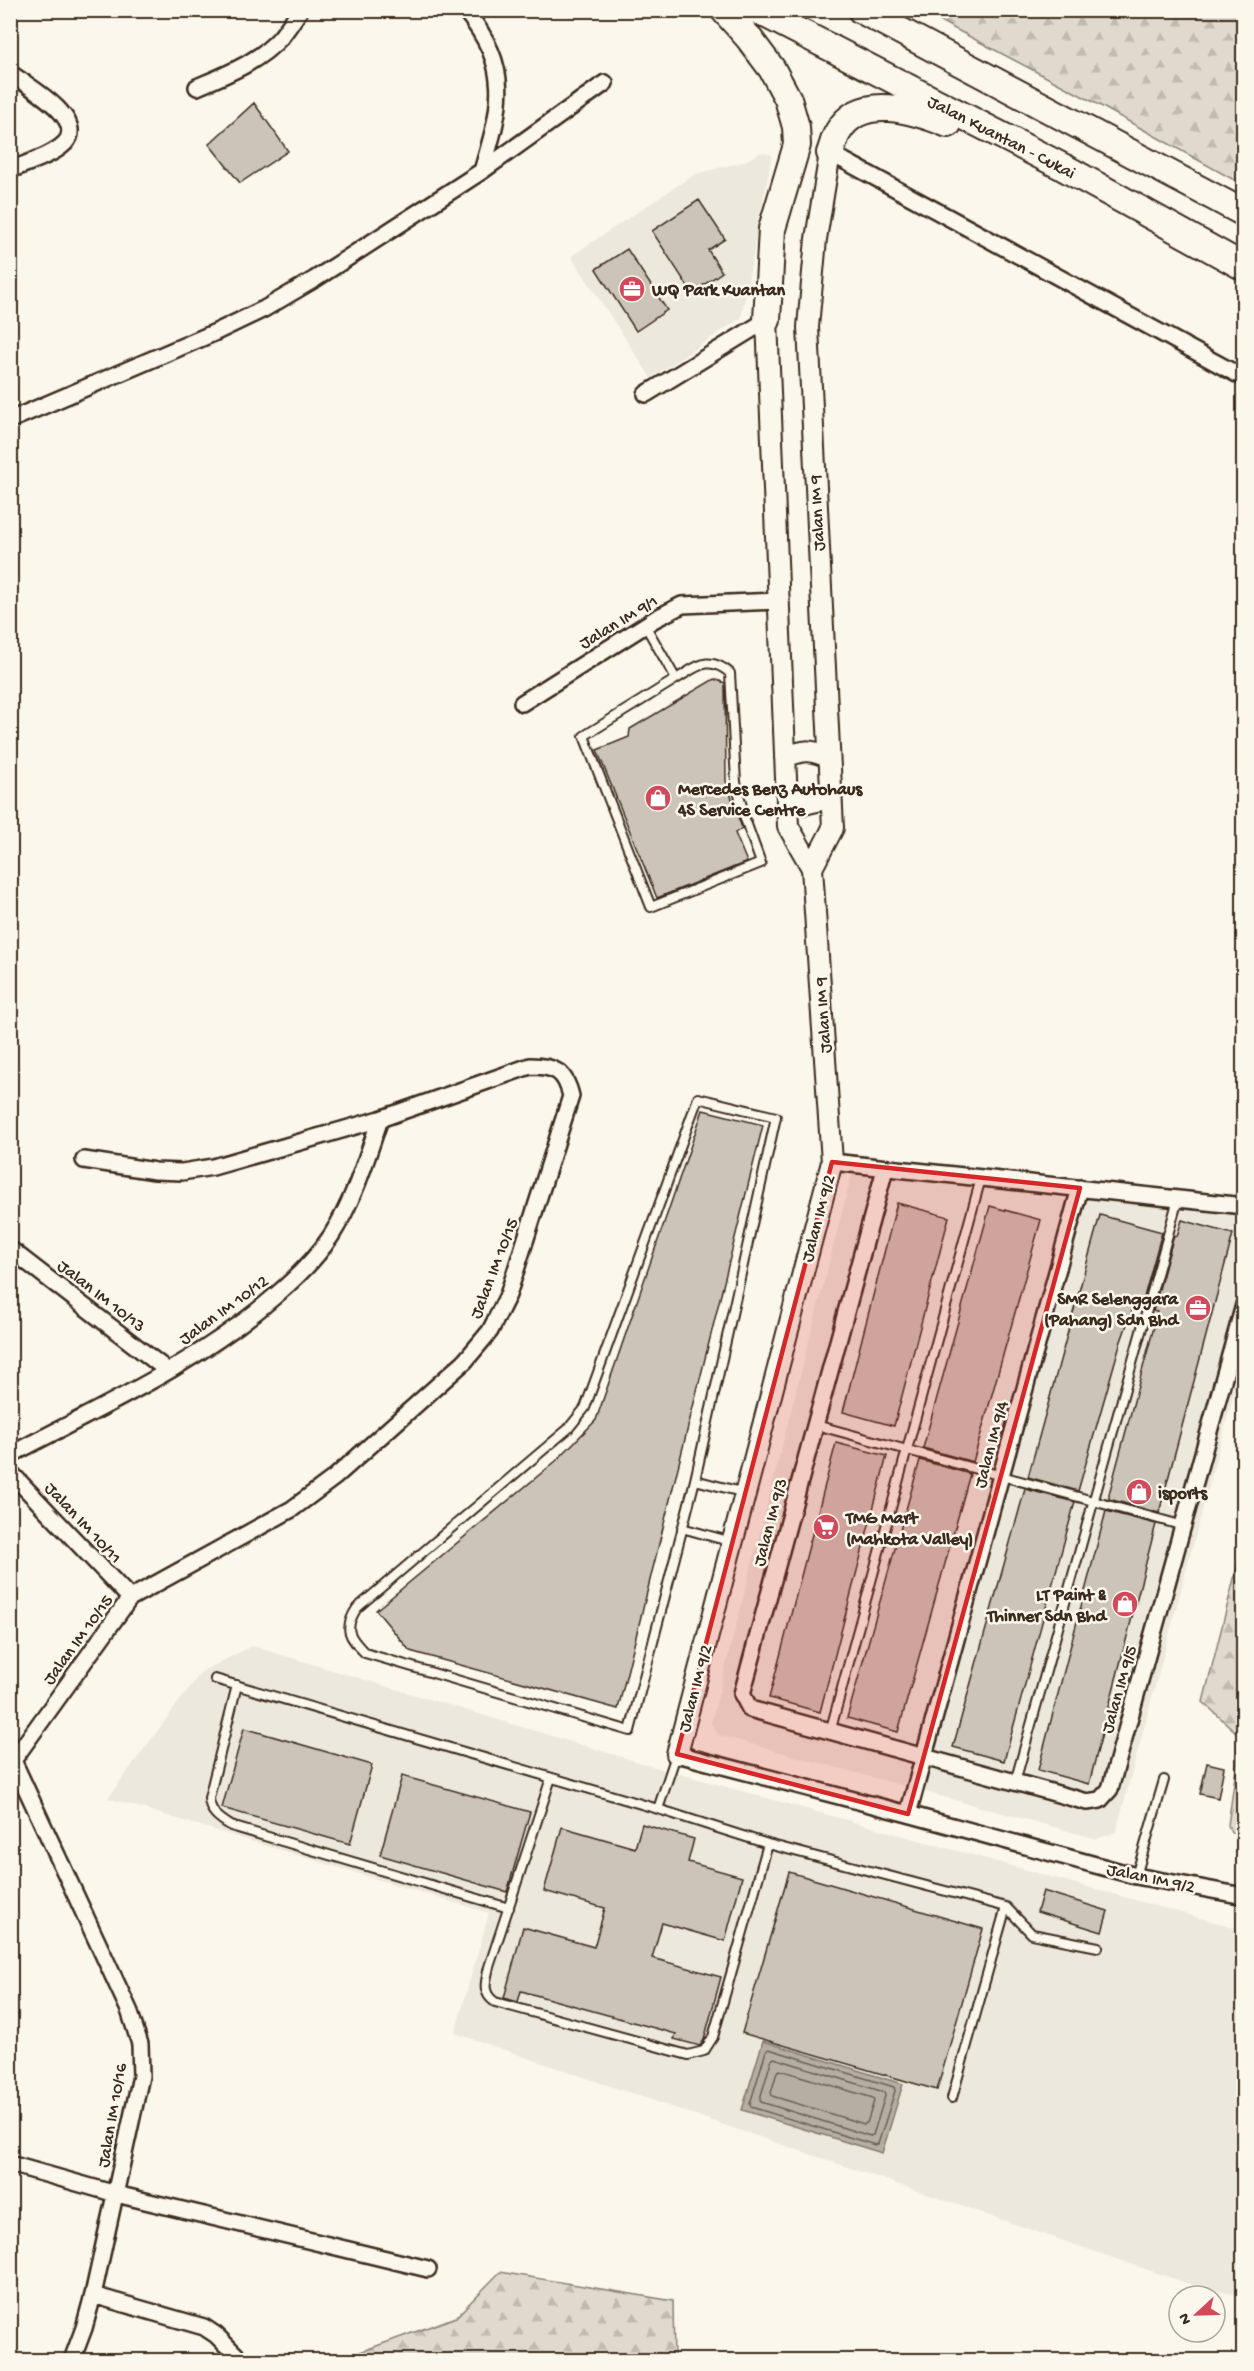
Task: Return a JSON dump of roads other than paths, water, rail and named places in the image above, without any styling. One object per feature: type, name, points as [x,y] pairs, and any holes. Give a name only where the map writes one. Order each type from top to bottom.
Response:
[{"type":"highway","points":[[724,10],[748,36],[772,69],[788,99],[796,126],[797,145],[772,230],[767,320]]},
{"type":"highway","name":"Jalan Kuantan - Cukai","points":[[757,10],[1063,167],[1244,267]]},
{"type":"highway","points":[[861,10],[1244,213]]},
{"type":"highway","points":[[830,153],[838,132],[846,121],[860,113],[890,107],[930,116],[991,142],[1063,167]]},
{"type":"street","points":[[197,87],[259,56],[279,38],[300,10]]},
{"type":"street","points":[[465,10],[480,30],[492,56],[500,86],[498,119],[482,171]]},
{"type":"street","points":[[10,74],[56,107],[66,118],[70,128],[67,141],[56,150],[10,170]]},
{"type":"street","points":[[10,420],[216,332],[264,309],[315,279],[482,171],[605,83]]},
{"type":"street","points":[[830,153],[1244,378]]},
{"type":"street","name":"Jalan IM 9","points":[[812,868],[833,828],[808,327],[816,238],[830,153]]},
{"type":"street","points":[[646,394],[767,320]]},
{"type":"street","name":"Jalan IM 9","points":[[767,320],[788,826],[812,868],[832,1162]]},
{"type":"street","name":"Jalan IM 9/1","points":[[522,703],[645,625],[682,605],[779,601]]},
{"type":"street","points":[[785,757],[800,751],[813,751],[828,757]]},
{"type":"street","points":[[787,794],[804,804],[821,800],[830,789]]},
{"type":"street","name":"Jalan IM 10/15","points":[[12,1757],[130,1598],[292,1509],[335,1477],[465,1361],[490,1331],[508,1295],[571,1096],[568,1084],[555,1069],[547,1066],[530,1066],[380,1119],[213,1167],[182,1172],[155,1171],[84,1160]]},
{"type":"street","name":"Jalan IM 10/12","points":[[10,1455],[168,1371],[224,1337],[298,1276],[330,1237],[354,1193],[380,1119]]},
{"type":"street","points":[[832,1162],[1244,1206]]},
{"type":"street","name":"Jalan IM 9/2","points":[[832,1162],[677,1754],[1136,1876],[1244,1896]]},
{"type":"street","name":"Jalan IM 9/3","points":[[885,1168],[742,1694],[750,1709],[924,1759]]},
{"type":"street","name":"Jalan IM 9/4","points":[[908,1814],[1080,1188]]},
{"type":"street","name":"Jalan IM 10/13","points":[[10,1249],[168,1371]]},
{"type":"street","name":"Jalan IM 9/5","points":[[924,1759],[1087,1802],[1100,1800],[1110,1788],[1244,1305]]},
{"type":"street","name":"Jalan IM 10/11","points":[[10,1472],[130,1598]]},
{"type":"street","name":"Jalan IM 10/16","points":[[12,1757],[129,2010],[140,2044],[141,2076],[116,2194],[93,2295],[72,2361]]},
{"type":"street","points":[[10,2164],[116,2194],[428,2269]]},
{"type":"street","points":[[93,2295],[204,2326],[241,2361]]},
{"type":"lane","points":[[645,625],[676,679]]},
{"type":"lane","points":[[704,663],[720,664],[730,673],[736,782],[745,819],[761,863],[651,908],[584,736],[676,679],[704,663]]},
{"type":"lane","points":[[698,1098],[776,1117],[695,1480],[630,1731],[365,1653],[352,1641],[348,1630],[349,1619],[357,1608],[568,1429],[585,1408],[698,1098]]},
{"type":"lane","points":[[830,1732],[982,1177]]},
{"type":"lane","points":[[1014,1784],[1178,1198]]},
{"type":"lane","points":[[816,1425],[1184,1526]]},
{"type":"lane","points":[[695,1480],[745,1493]]},
{"type":"lane","points":[[682,1528],[732,1542]]},
{"type":"lane","points":[[215,1679],[658,1809],[768,1844],[1006,1907],[1032,1934],[1098,1947]]},
{"type":"lane","points":[[237,1685],[209,1798],[209,1806],[214,1815],[231,1826],[508,1908]]},
{"type":"lane","points":[[658,1809],[677,1754]]},
{"type":"lane","points":[[551,1778],[489,1966],[485,1988],[488,1997],[495,2002],[688,2055],[704,2051],[713,2037],[768,1844]]},
{"type":"lane","points":[[1136,1876],[1164,1780]]},
{"type":"lane","points":[[952,2098],[1006,1907]]},
{"type":"water","points":[[763,2041],[903,2084],[882,2153],[742,2110]]},
{"type":"waterway","points":[[1230,10],[1244,15]]},
{"type":"place","name":"WQ Park Kuantan","points":[[632,289]]},
{"type":"place","name":"Mercedes Benz Autohaus 4S Service Centre","points":[[658,798]]},
{"type":"place","name":"SMR Selenggara (Pahang) Sdn Bhd","points":[[1198,1308]]},
{"type":"place","name":"isports","points":[[1139,1492]]},
{"type":"place","name":"TMG Mart (Mahkota Valley)","points":[[826,1527]]},
{"type":"place","name":"LT Paint & Thinner Sdn Bhd","points":[[1125,1604]]}]
